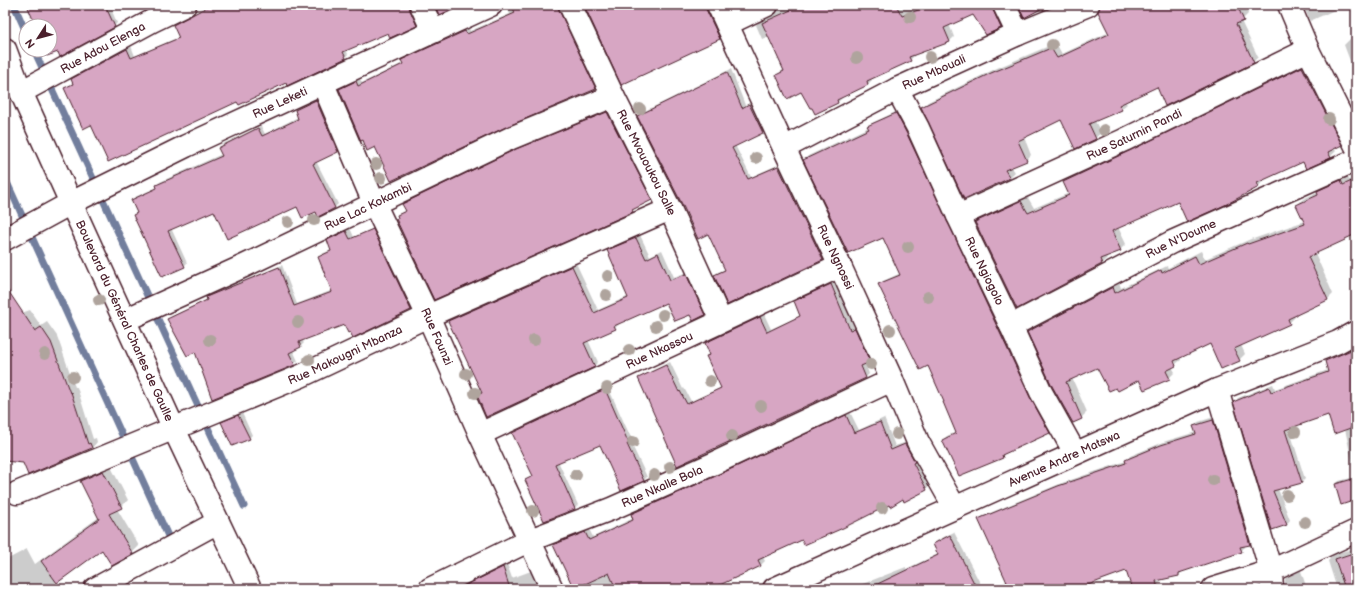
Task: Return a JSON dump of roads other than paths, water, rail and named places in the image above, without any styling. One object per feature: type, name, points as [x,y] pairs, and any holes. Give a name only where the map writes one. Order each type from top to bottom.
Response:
[{"type":"street","name":"Rue Adou Elenga","points":[[20,92],[149,13],[185,5]]},
{"type":"street","points":[[421,5],[433,31]]},
{"type":"street","name":"Rue Leketi","points":[[5,239],[71,203],[186,146],[323,84],[491,5]]},
{"type":"street","name":"Rue Mvououkou Salle","points":[[570,5],[613,96],[670,209],[721,321]]},
{"type":"street","points":[[722,14],[767,5]]},
{"type":"street","points":[[1004,5],[1018,34]]},
{"type":"street","name":"Rue Mbouali","points":[[784,148],[897,89],[1018,34],[1088,5]]},
{"type":"street","points":[[1289,5],[1308,50],[1356,146]]},
{"type":"street","name":"Rue Ngnossi","points":[[722,14],[840,266],[892,380],[918,442],[955,508]]},
{"type":"street","name":"Boulevard du Général Charles de Gaulle","points":[[5,49],[20,92],[174,429],[250,589]]},
{"type":"street","name":"Rue Saturnin Pandi","points":[[958,216],[1124,140],[1308,50]]},
{"type":"street","name":"Rue Founzi","points":[[323,84],[374,203],[428,316],[480,434],[552,589]]},
{"type":"street","name":"Rue Ngiogolo","points":[[897,89],[918,128],[958,216],[1011,326],[1040,392],[1075,453]]},
{"type":"street","name":"Rue Lac Kokambi","points":[[125,320],[244,266],[511,138],[613,96]]},
{"type":"street","name":"Rue N'Doume","points":[[1011,326],[1172,242],[1356,160]]},
{"type":"street","name":"Rue Makougni Mbanza","points":[[17,493],[301,376],[428,316],[670,209]]},
{"type":"street","name":"Rue Nkassou","points":[[480,434],[840,266]]},
{"type":"street","name":"Avenue Andre Matswa","points":[[774,589],[1217,390],[1338,342],[1356,332]]},
{"type":"street","name":"Rue Nkalle Bola","points":[[430,589],[530,540],[611,509],[715,463],[892,380]]},
{"type":"street","points":[[1217,390],[1271,580]]},
{"type":"street","points":[[96,589],[218,522]]},
{"type":"street","points":[[1214,589],[1271,580],[1356,531]]},
{"type":"waterway","points":[[14,5],[20,18]]},
{"type":"waterway","points":[[38,58],[244,506]]},
{"type":"waterway","points":[[5,178],[168,536]]}]
